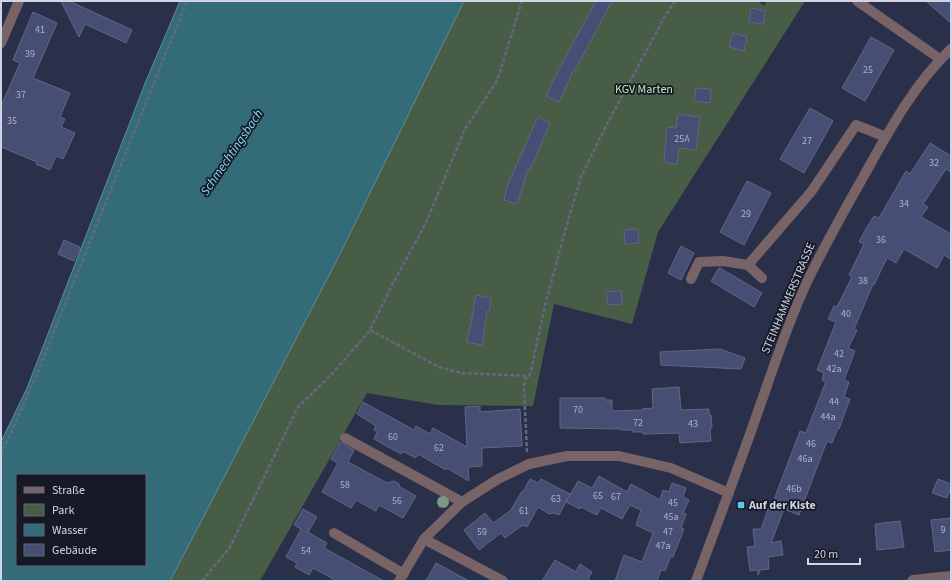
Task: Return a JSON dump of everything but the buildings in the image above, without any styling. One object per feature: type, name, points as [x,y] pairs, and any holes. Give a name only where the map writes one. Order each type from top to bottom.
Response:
[{"type":"street","points":[[1,43],[19,1]]},
{"type":"street","points":[[856,1],[940,59]]},
{"type":"street","name":"STEINHAMMERSTRASSE","points":[[696,581],[805,285],[826,242],[886,137],[916,90],[940,59],[951,49]]},
{"type":"street","points":[[748,265],[811,192],[856,125],[886,137]]},
{"type":"street","points":[[691,279],[700,262],[723,261],[748,265],[762,278]]},
{"type":"street","points":[[345,438],[462,502]]},
{"type":"street","points":[[334,533],[402,577],[424,539],[462,502],[498,479],[529,464],[567,456],[619,456],[671,468],[729,493]]},
{"type":"street","points":[[424,539],[503,581]]},
{"type":"street","points":[[912,581],[951,576]]},
{"type":"path","points":[[1,455],[34,381],[187,1]]},
{"type":"path","points":[[202,581],[230,547],[298,406],[333,373],[370,330],[392,285],[425,225],[465,129],[497,81],[522,1]]},
{"type":"path","points":[[529,464],[527,452],[524,388],[525,379],[529,376],[545,305],[581,177],[604,128],[664,18],[675,1]]},
{"type":"path","points":[[370,330],[439,367],[462,373],[529,376]]},
{"type":"green space","name":"KGV Marten","points":[[464,1],[758,1],[764,6],[767,1],[805,1],[658,232],[632,324],[554,304],[533,406],[438,405],[367,393],[260,581],[170,581],[338,258]]},
{"type":"water","name":"Schmechtingsbach","points":[[180,1],[464,1],[338,258],[170,581],[1,581],[1,442],[27,388],[146,81]]},
{"type":"place","name":"Auf der Kiste","points":[[741,505]]}]
